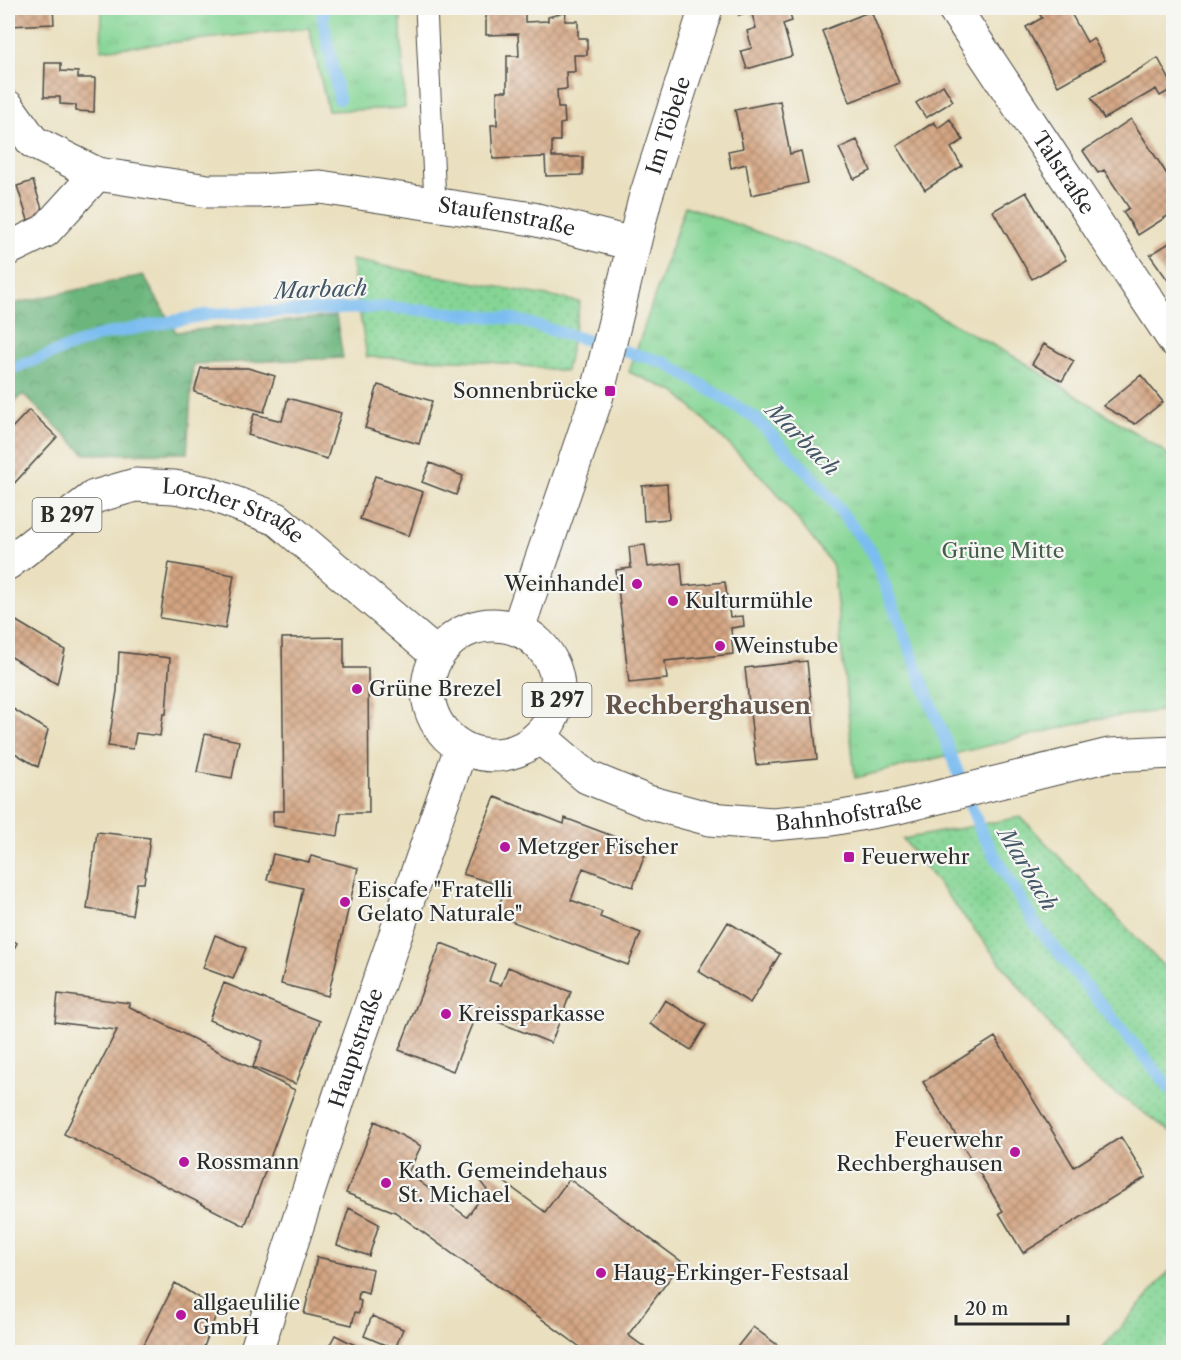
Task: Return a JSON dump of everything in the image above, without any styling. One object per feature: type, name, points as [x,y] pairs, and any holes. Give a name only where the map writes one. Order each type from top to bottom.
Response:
[{"type":"street","name":"Im Töbele","points":[[631,256],[706,8]]},
{"type":"street","name":"Talstraße","points":[[954,8],[1173,340]]},
{"type":"street","name":"Staufenstraße","points":[[8,107],[33,142],[97,174],[208,191],[259,191],[320,187],[435,203],[533,219],[631,256]]},
{"type":"street","points":[[8,249],[45,231],[97,174]]},
{"type":"street","points":[[461,748],[441,730],[430,706],[428,680],[437,655],[452,638],[472,627],[496,624],[518,629],[596,399],[631,256]]},
{"type":"street","name":"Lorcher Straße","points":[[8,563],[94,497],[135,485],[174,487],[208,493],[277,519],[437,655]]},
{"type":"street","name":"B 297","points":[[461,748],[481,754],[502,755],[522,748],[539,736],[551,719],[557,698],[557,677],[549,657],[536,641],[518,629]]},
{"type":"street","name":"Bahnhofstraße","points":[[539,736],[587,777],[648,802],[710,819],[772,824],[831,819],[898,807],[1080,760],[1109,755],[1169,752]]},
{"type":"street","name":"Hauptstraße","points":[[256,1353],[345,1079],[461,748]]},
{"type":"lane","points":[[426,8],[435,203]]},
{"type":"green space","points":[[102,8],[400,8],[405,108],[328,111],[309,28],[101,50]]},
{"type":"green space","name":"Grüne Mitte","points":[[685,206],[836,260],[1022,361],[1164,451],[1174,461],[1173,709],[1098,719],[855,778],[833,566],[774,489],[677,393],[629,372]]},
{"type":"green space","points":[[351,260],[580,302],[566,371],[482,361],[367,357]]},
{"type":"green space","points":[[143,275],[176,332],[336,316],[343,358],[193,364],[187,453],[85,454],[23,394],[8,409],[8,305]]},
{"type":"green space","points":[[1021,817],[1173,976],[1173,1133],[1088,1074],[903,839]]},
{"type":"green space","points":[[1173,1267],[1173,1352],[1099,1352]]},
{"type":"building","points":[[8,8],[53,8],[54,24],[8,26]]},
{"type":"building","points":[[512,8],[525,8],[525,22],[548,21],[548,17],[566,12],[565,21],[578,21],[578,38],[587,38],[587,55],[574,55],[575,72],[566,72],[567,89],[557,90],[558,108],[564,108],[565,123],[560,124],[560,141],[552,141],[552,157],[583,157],[583,175],[546,176],[545,157],[493,159],[491,125],[497,125],[497,91],[507,91],[507,56],[519,56],[518,34],[486,35],[486,15]]},
{"type":"building","points":[[742,8],[788,8],[792,21],[783,24],[792,56],[747,69],[741,51],[752,48],[747,31],[756,28],[751,11],[739,15]]},
{"type":"building","points":[[1036,8],[1068,8],[1087,42],[1093,38],[1105,60],[1058,86],[1026,27],[1042,18]]},
{"type":"building","points":[[871,11],[899,83],[850,102],[822,31]]},
{"type":"building","points":[[1158,58],[1174,88],[1160,96],[1156,89],[1104,119],[1091,98]]},
{"type":"building","points":[[45,63],[61,63],[61,71],[78,72],[78,78],[95,78],[94,112],[76,111],[76,105],[60,104],[60,97],[44,97]]},
{"type":"building","points":[[943,85],[953,101],[926,118],[916,103]]},
{"type":"building","points":[[780,101],[790,154],[801,151],[808,183],[751,195],[746,164],[731,168],[728,151],[743,148],[735,110]]},
{"type":"building","points":[[950,119],[963,140],[951,148],[962,166],[925,190],[897,146],[934,122],[938,128]]},
{"type":"building","points":[[1131,119],[1174,185],[1174,212],[1138,235],[1123,212],[1129,208],[1104,170],[1098,173],[1083,151]]},
{"type":"building","points":[[857,140],[871,171],[854,179],[839,148]]},
{"type":"building","points":[[33,181],[44,215],[28,220],[17,186]]},
{"type":"building","points":[[1026,192],[1066,260],[1032,279],[993,211]]},
{"type":"building","points":[[1174,240],[1174,289],[1150,255]]},
{"type":"building","points":[[1044,344],[1074,361],[1062,381],[1032,364]]},
{"type":"building","points":[[201,368],[248,368],[275,376],[264,412],[194,392]]},
{"type":"building","points":[[1141,375],[1163,402],[1135,424],[1103,406]]},
{"type":"building","points":[[378,385],[432,401],[419,444],[365,428]]},
{"type":"building","points":[[288,398],[341,413],[327,459],[248,435],[254,414],[282,421]]},
{"type":"building","points":[[29,410],[57,437],[8,490],[8,432]]},
{"type":"building","points":[[430,463],[463,476],[456,495],[422,482]]},
{"type":"building","points":[[375,476],[423,492],[409,536],[360,519]]},
{"type":"building","points":[[667,484],[669,519],[644,521],[642,486]]},
{"type":"building","name":"Kulturmühle","points":[[645,545],[648,567],[681,563],[683,586],[725,582],[730,617],[743,616],[744,626],[731,628],[733,654],[665,661],[667,679],[629,683],[616,570],[631,568],[629,547]]},
{"type":"building","points":[[169,563],[234,575],[225,629],[160,618]]},
{"type":"building","points":[[13,619],[65,650],[57,684],[8,655],[8,629]]},
{"type":"building","points":[[344,637],[344,668],[368,668],[369,813],[341,813],[338,836],[273,826],[273,811],[284,811],[282,638]]},
{"type":"building","points":[[119,652],[170,658],[166,714],[163,714],[160,736],[136,733],[133,749],[108,746],[117,691]]},
{"type":"building","name":"Kulturmühle","points":[[807,661],[817,759],[756,765],[745,668]]},
{"type":"building","points":[[8,706],[48,730],[38,767],[8,749]]},
{"type":"building","points":[[205,734],[239,741],[232,778],[197,772]]},
{"type":"building","points":[[495,797],[564,824],[565,818],[647,849],[633,887],[583,868],[571,900],[602,912],[600,917],[641,933],[628,965],[495,915],[506,887],[463,874]]},
{"type":"building","points":[[97,832],[150,838],[144,883],[137,883],[132,915],[87,909]]},
{"type":"building","points":[[273,854],[309,862],[311,856],[358,868],[328,996],[281,984],[303,888],[267,880]]},
{"type":"building","points":[[728,922],[780,954],[750,1003],[698,971]]},
{"type":"building","points":[[215,935],[246,948],[233,979],[203,968]]},
{"type":"building","points":[[8,937],[17,943],[8,960]]},
{"type":"building","points":[[441,943],[495,964],[489,981],[501,985],[508,967],[571,992],[551,1043],[488,1018],[490,1012],[479,1007],[453,1071],[399,1050]]},
{"type":"building","points":[[224,983],[320,1021],[296,1084],[253,1067],[263,1041],[209,1020]]},
{"type":"building","points":[[58,994],[130,1003],[128,1006],[295,1090],[245,1226],[64,1134],[117,1030],[55,1022]]},
{"type":"building","points":[[665,1000],[706,1025],[691,1050],[650,1024]]},
{"type":"building","name":"Feuerwehr Rechberghausen","points":[[995,1037],[1074,1167],[1121,1137],[1146,1177],[1023,1253],[999,1213],[1003,1211],[923,1082]]},
{"type":"building","name":"Haug-Erkinger-Festsaal","points":[[375,1121],[421,1146],[408,1173],[467,1217],[487,1190],[479,1180],[485,1171],[492,1173],[545,1212],[569,1179],[682,1262],[628,1335],[651,1352],[587,1352],[395,1212],[346,1193]]},
{"type":"building","points":[[349,1208],[379,1224],[369,1256],[337,1245]]},
{"type":"building","points":[[317,1257],[373,1269],[368,1294],[359,1291],[358,1300],[361,1301],[359,1313],[355,1312],[352,1325],[304,1314]]},
{"type":"building","points":[[175,1283],[218,1310],[202,1352],[140,1352]]},
{"type":"building","points":[[372,1316],[403,1329],[395,1349],[364,1336]]},
{"type":"building","points":[[753,1327],[787,1352],[733,1352]]},
{"type":"building","points":[[335,1335],[369,1352],[326,1352]]},
{"type":"waterway","points":[[323,8],[323,20],[339,99]]},
{"type":"waterway","name":"Marbach","points":[[8,370],[101,335],[210,314],[389,307],[514,319],[666,363],[754,417],[823,488],[872,552],[981,832],[1035,924],[1174,1093]]},
{"type":"place","name":"Sonnenbrücke","points":[[610,391]]},
{"type":"place","name":"Weinhandel","points":[[637,584]]},
{"type":"place","name":"Kulturmühle","points":[[673,601]]},
{"type":"place","name":"Weinstube","points":[[720,646]]},
{"type":"place","name":"Grüne Brezel","points":[[357,689]]},
{"type":"place","name":"Metzger Fischer","points":[[505,847]]},
{"type":"place","name":"Feuerwehr","points":[[849,857]]},
{"type":"place","name":"Eiscafe \"Fratelli Gelato Naturale\"","points":[[345,902]]},
{"type":"place","name":"Kreissparkasse","points":[[446,1014]]},
{"type":"place","name":"Feuerwehr Rechberghausen","points":[[1015,1152]]},
{"type":"place","name":"Rossmann","points":[[184,1162]]},
{"type":"place","name":"Kath. Gemeindehaus St. Michael","points":[[386,1183]]},
{"type":"place","name":"Haug-Erkinger-Festsaal","points":[[601,1273]]},
{"type":"place","name":"allgaeulilie GmbH","points":[[181,1315]]},
{"type":"district","name":"Rechberghausen","points":[[708,706]]}]
